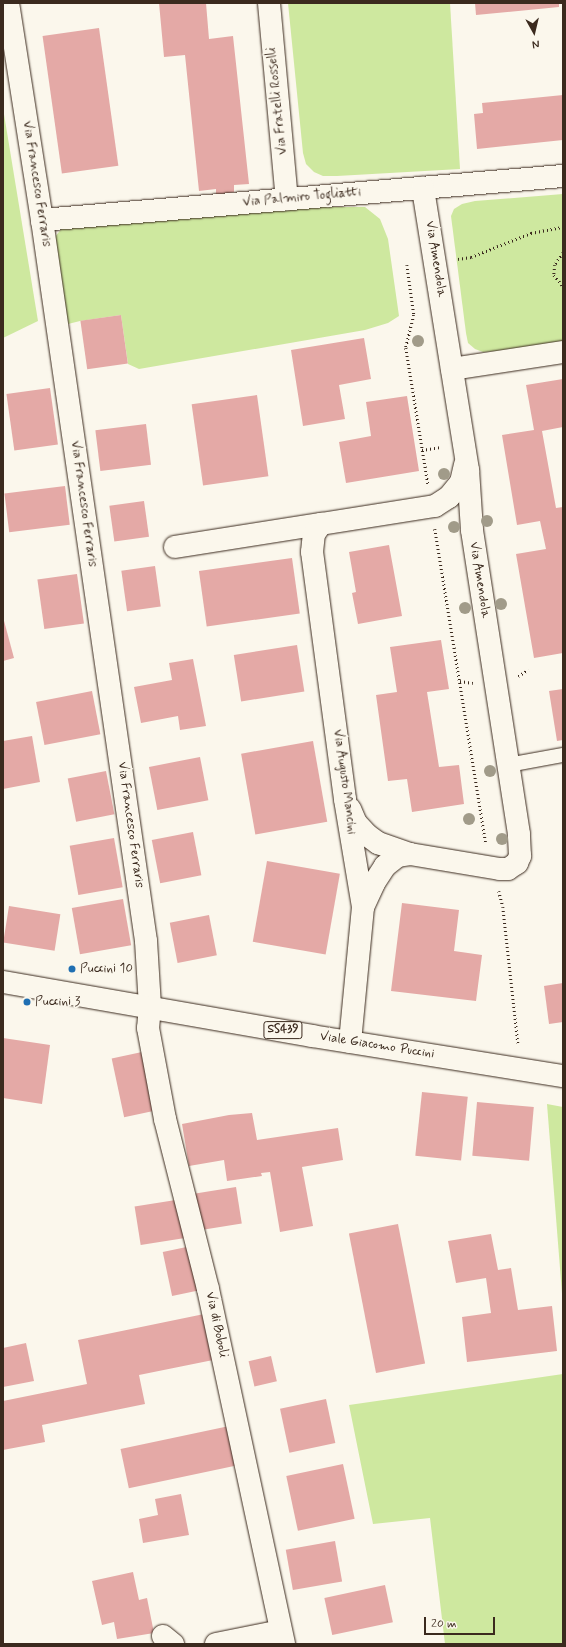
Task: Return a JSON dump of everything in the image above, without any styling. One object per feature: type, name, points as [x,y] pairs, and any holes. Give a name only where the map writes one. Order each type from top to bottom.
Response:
[{"type":"street","name":"Via Francesco Ferraris","points":[[8,3],[42,220],[142,910],[146,941],[150,1006]]},
{"type":"street","name":"Via Fratelli Rosselli","points":[[268,3],[287,198]]},
{"type":"street","name":"Via Palmiro Togliatti","points":[[42,220],[287,198],[563,176]]},
{"type":"street","name":"Via Amendola","points":[[345,799],[356,823],[367,835],[378,843],[410,854],[500,869],[508,869],[517,863],[520,856],[521,849],[472,530],[466,461],[424,188]]},
{"type":"street","points":[[452,369],[563,352]]},
{"type":"street","points":[[175,547],[321,524],[432,498],[449,497],[461,482],[466,461]]},
{"type":"street","points":[[432,498],[457,516],[472,530]]},
{"type":"street","name":"Via Augusto Mancini","points":[[321,524],[314,534],[312,552],[345,799],[363,907],[350,1042]]},
{"type":"street","name":"Via Amendola","points":[[363,907],[374,883],[385,866],[398,856],[410,854]]},
{"type":"street","name":"Viale Giacomo Puccini","points":[[3,982],[150,1006],[350,1042],[563,1076]]},
{"type":"street","name":"Via di Boboli","points":[[150,1006],[148,1028],[165,1119],[208,1289],[282,1637]]},
{"type":"street","points":[[216,1644],[282,1637]]},
{"type":"lane","points":[[508,765],[563,755]]},
{"type":"path","points":[[454,260],[471,257],[530,232],[563,227]]},
{"type":"path","points":[[563,253],[555,265],[554,275],[563,286]]},
{"type":"path","points":[[407,265],[414,315],[406,348],[432,498]]},
{"type":"path","points":[[435,528],[486,846]]},
{"type":"path","points":[[498,888],[503,907],[518,1043]]},
{"type":"green space","points":[[288,3],[450,3],[460,169],[337,176],[323,176],[314,172],[306,164],[303,153]]},
{"type":"green space","points":[[3,108],[38,321],[3,338]]},
{"type":"green space","points":[[563,194],[563,343],[500,351],[483,352],[475,349],[468,343],[466,333],[451,216],[454,209],[462,204],[475,201]]},
{"type":"green space","points":[[321,207],[365,207],[380,219],[388,239],[399,316],[388,323],[365,330],[139,369],[128,364],[121,315],[68,324],[55,257],[55,237],[62,228]]},
{"type":"green space","points":[[547,1104],[563,1107],[563,1306]]},
{"type":"green space","points":[[563,1374],[563,1644],[445,1644],[430,1518],[373,1524],[349,1405]]},
{"type":"building","points":[[159,3],[206,3],[209,39],[233,36],[249,184],[234,185],[234,192],[216,195],[216,189],[199,191],[185,55],[164,57]]},
{"type":"building","points":[[475,3],[559,3],[559,7],[476,15]]},
{"type":"building","points":[[99,28],[118,166],[62,174],[43,36]]},
{"type":"building","points":[[563,95],[563,140],[477,149],[474,114],[483,113],[482,103]]},
{"type":"building","points":[[121,315],[128,364],[87,369],[80,321]]},
{"type":"building","points":[[364,338],[371,379],[339,385],[345,419],[303,426],[291,350]]},
{"type":"building","points":[[563,379],[563,427],[542,431],[556,508],[563,507],[563,653],[534,658],[516,554],[546,549],[540,521],[517,525],[502,435],[534,430],[526,385]]},
{"type":"building","points":[[50,388],[58,444],[14,451],[6,394]]},
{"type":"building","points":[[257,395],[268,476],[203,485],[192,404]]},
{"type":"building","points":[[407,396],[419,471],[346,483],[339,442],[371,436],[366,402]]},
{"type":"building","points":[[146,424],[151,465],[100,471],[95,430]]},
{"type":"building","points":[[65,486],[70,525],[9,532],[4,493]]},
{"type":"building","points":[[144,501],[149,537],[114,542],[109,506]]},
{"type":"building","points":[[389,545],[402,616],[358,624],[352,593],[356,592],[349,552]]},
{"type":"building","points":[[292,558],[300,613],[207,627],[199,571]]},
{"type":"building","points":[[155,566],[161,607],[127,611],[121,571]]},
{"type":"building","points":[[77,574],[84,624],[44,629],[37,580]]},
{"type":"building","points":[[3,617],[14,658],[3,661]]},
{"type":"building","points":[[441,640],[449,689],[427,692],[439,767],[459,765],[464,804],[412,812],[407,779],[388,781],[376,695],[397,692],[390,647]]},
{"type":"building","points":[[297,645],[304,691],[241,701],[234,655]]},
{"type":"building","points":[[193,659],[206,726],[180,730],[178,716],[141,723],[134,687],[172,680],[169,663]]},
{"type":"building","points":[[563,689],[563,740],[557,741],[549,691]]},
{"type":"building","points":[[92,691],[100,734],[44,745],[36,702]]},
{"type":"building","points":[[32,736],[40,782],[3,789],[3,741]]},
{"type":"building","points":[[313,741],[327,822],[255,834],[241,754]]},
{"type":"building","points":[[200,757],[208,800],[157,810],[149,767]]},
{"type":"building","points":[[106,771],[114,814],[76,822],[68,778]]},
{"type":"building","points":[[193,832],[201,875],[160,883],[152,840]]},
{"type":"building","points":[[114,838],[123,887],[78,895],[70,846]]},
{"type":"building","points":[[267,861],[340,874],[326,955],[253,942]]},
{"type":"building","points":[[123,899],[131,945],[80,954],[72,908]]},
{"type":"building","points":[[402,903],[459,910],[454,951],[482,955],[476,1001],[391,991]]},
{"type":"building","points":[[9,906],[60,914],[55,951],[3,943]]},
{"type":"building","points":[[209,915],[217,955],[178,963],[170,923]]},
{"type":"building","points":[[563,983],[563,1022],[549,1024],[544,986]]},
{"type":"building","points":[[3,1038],[50,1045],[42,1104],[3,1098]]},
{"type":"building","points":[[142,1052],[154,1111],[124,1117],[112,1058]]},
{"type":"building","points":[[422,1092],[468,1097],[461,1160],[415,1156]]},
{"type":"building","points":[[477,1102],[534,1107],[529,1161],[472,1156]]},
{"type":"building","points":[[252,1113],[257,1140],[338,1128],[343,1160],[302,1167],[313,1226],[280,1232],[270,1172],[261,1173],[262,1176],[227,1181],[224,1160],[189,1166],[182,1124],[229,1115]]},
{"type":"building","points":[[236,1187],[242,1224],[201,1230],[196,1193]]},
{"type":"building","points":[[182,1199],[188,1238],[141,1245],[135,1207]]},
{"type":"building","points":[[398,1224],[425,1363],[376,1373],[349,1234]]},
{"type":"building","points":[[491,1234],[498,1270],[511,1268],[518,1310],[552,1306],[557,1351],[467,1362],[462,1317],[491,1313],[486,1278],[456,1283],[448,1241]]},
{"type":"building","points":[[196,1245],[205,1289],[172,1296],[163,1252]]},
{"type":"building","points":[[209,1313],[218,1359],[139,1375],[145,1404],[42,1425],[45,1442],[3,1450],[3,1401],[87,1384],[78,1340]]},
{"type":"building","points":[[26,1343],[34,1381],[3,1387],[3,1348]]},
{"type":"building","points":[[271,1356],[277,1381],[254,1387],[249,1361]]},
{"type":"building","points":[[326,1399],[335,1443],[289,1453],[280,1409]]},
{"type":"building","points":[[234,1425],[242,1464],[129,1488],[121,1449]]},
{"type":"building","points":[[343,1464],[355,1519],[298,1531],[286,1476]]},
{"type":"building","points":[[181,1494],[189,1535],[143,1543],[139,1519],[158,1515],[155,1499]]},
{"type":"building","points":[[335,1541],[342,1581],[293,1590],[286,1550]]},
{"type":"building","points":[[133,1572],[139,1600],[147,1598],[154,1633],[117,1639],[114,1622],[102,1625],[92,1581]]},
{"type":"building","points":[[385,1585],[393,1622],[332,1635],[324,1598]]},
{"type":"place","name":"Puccini 10","points":[[72,969]]},
{"type":"place","name":"Puccini 3","points":[[27,1002]]}]
